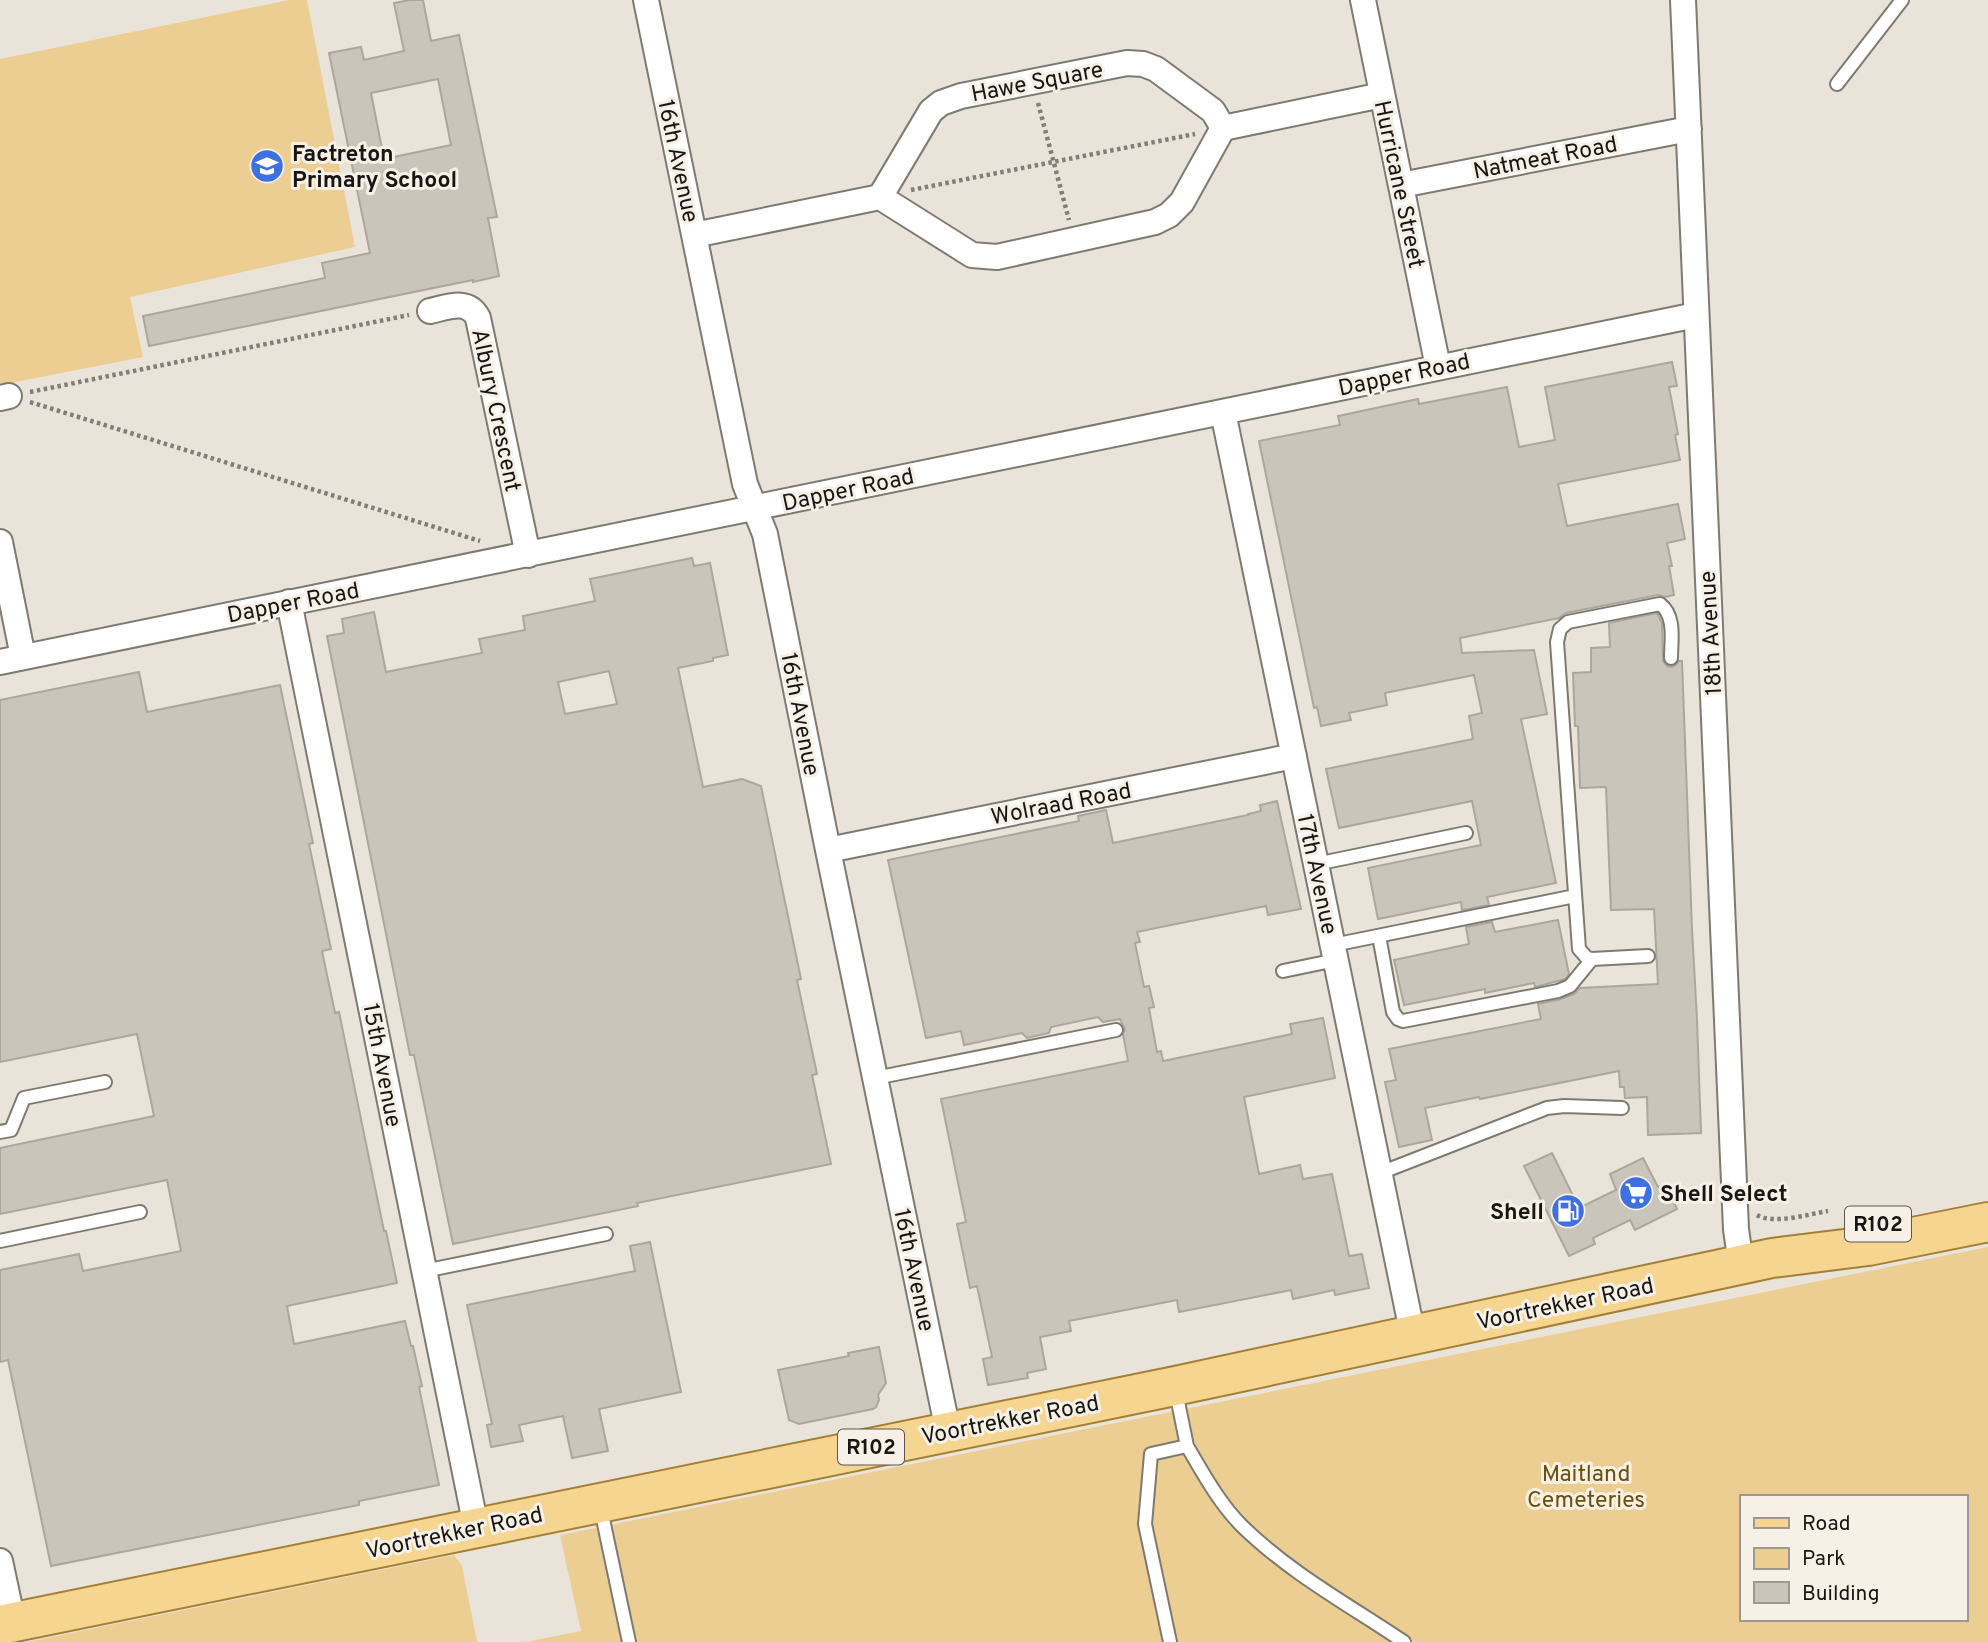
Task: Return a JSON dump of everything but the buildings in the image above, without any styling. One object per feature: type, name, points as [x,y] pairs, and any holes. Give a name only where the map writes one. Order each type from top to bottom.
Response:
[{"type":"main road","name":"Voortrekker Road","points":[[1757,1262],[1815,1239],[1988,1201]]},
{"type":"main road","name":"Voortrekker Road","points":[[6,1624],[1175,1386],[1757,1262],[1868,1246],[1988,1222]]},
{"type":"street","name":"16th Avenue","points":[[646,0],[745,484],[765,534],[948,1431]]},
{"type":"street","name":"Hurricane Street","points":[[1363,0],[1438,367]]},
{"type":"street","name":"18th Avenue","points":[[1684,0],[1736,1229],[1757,1262]]},
{"type":"street","name":"Hawe Square","points":[[880,197],[931,111],[941,103],[961,96],[1033,81],[1127,63],[1143,64],[1156,69],[1213,111],[1223,128]]},
{"type":"street","points":[[694,235],[880,197],[972,256],[997,257],[1155,222],[1169,215],[1182,202],[1223,128],[1382,95]]},
{"type":"street","name":"Natmeat Road","points":[[1401,185],[1689,129]]},
{"type":"street","name":"Albury Crescent","points":[[430,311],[466,306],[474,310],[478,318],[528,555]]},
{"type":"street","name":"Dapper Road","points":[[12,660],[1696,315]]},
{"type":"street","name":"17th Avenue","points":[[1223,412],[1413,1336]]},
{"type":"street","points":[[0,541],[12,660]]},
{"type":"street","name":"15th Avenue","points":[[289,602],[476,1527]]},
{"type":"street","name":"Wolraad Road","points":[[828,850],[1294,756]]},
{"type":"street","points":[[0,1561],[6,1624]]},
{"type":"lane","points":[[1837,84],[1902,0]]},
{"type":"lane","points":[[1648,956],[1592,959],[1579,950],[1557,642],[1560,629],[1568,622],[1660,604],[1667,609],[1671,620],[1671,658]]},
{"type":"lane","points":[[1316,864],[1466,833]]},
{"type":"lane","points":[[1283,971],[1379,936],[1575,897]]},
{"type":"lane","points":[[1379,936],[1393,1012],[1398,1019],[1404,1021],[1558,991],[1570,986],[1592,959]]},
{"type":"lane","points":[[875,1078],[1116,1030]]},
{"type":"lane","points":[[0,1132],[11,1130],[24,1098],[105,1082]]},
{"type":"lane","points":[[1380,1173],[1547,1108],[1622,1108]]},
{"type":"lane","points":[[0,1241],[140,1212]]},
{"type":"lane","points":[[424,1271],[606,1234]]},
{"type":"lane","points":[[1175,1386],[1187,1446],[1222,1502],[1241,1525],[1300,1575],[1404,1642]]},
{"type":"lane","points":[[1170,1642],[1145,1524],[1151,1454],[1187,1446]]},
{"type":"lane","points":[[599,1502],[629,1642]]},
{"type":"path","points":[[1033,81],[1074,240]]},
{"type":"path","points":[[880,197],[1223,128]]},
{"type":"path","points":[[5,397],[430,311]]},
{"type":"path","points":[[5,397],[528,555]]},
{"type":"path","points":[[1753,1212],[1762,1218],[1777,1220],[1828,1211]]},
{"type":"green space","points":[[289,0],[307,0],[355,247],[130,297],[143,357],[0,385],[0,59]]},
{"type":"green space","name":"Maitland Cemeteries","points":[[1988,1247],[1988,1642],[526,1642],[581,1631],[560,1535]]},
{"type":"green space","points":[[454,1555],[462,1566],[477,1642],[27,1642]]},
{"type":"place","name":"Factreton Primary School","points":[[267,166]]},
{"type":"place","name":"Shell Select","points":[[1636,1193]]},
{"type":"place","name":"Shell","points":[[1568,1211]]}]
